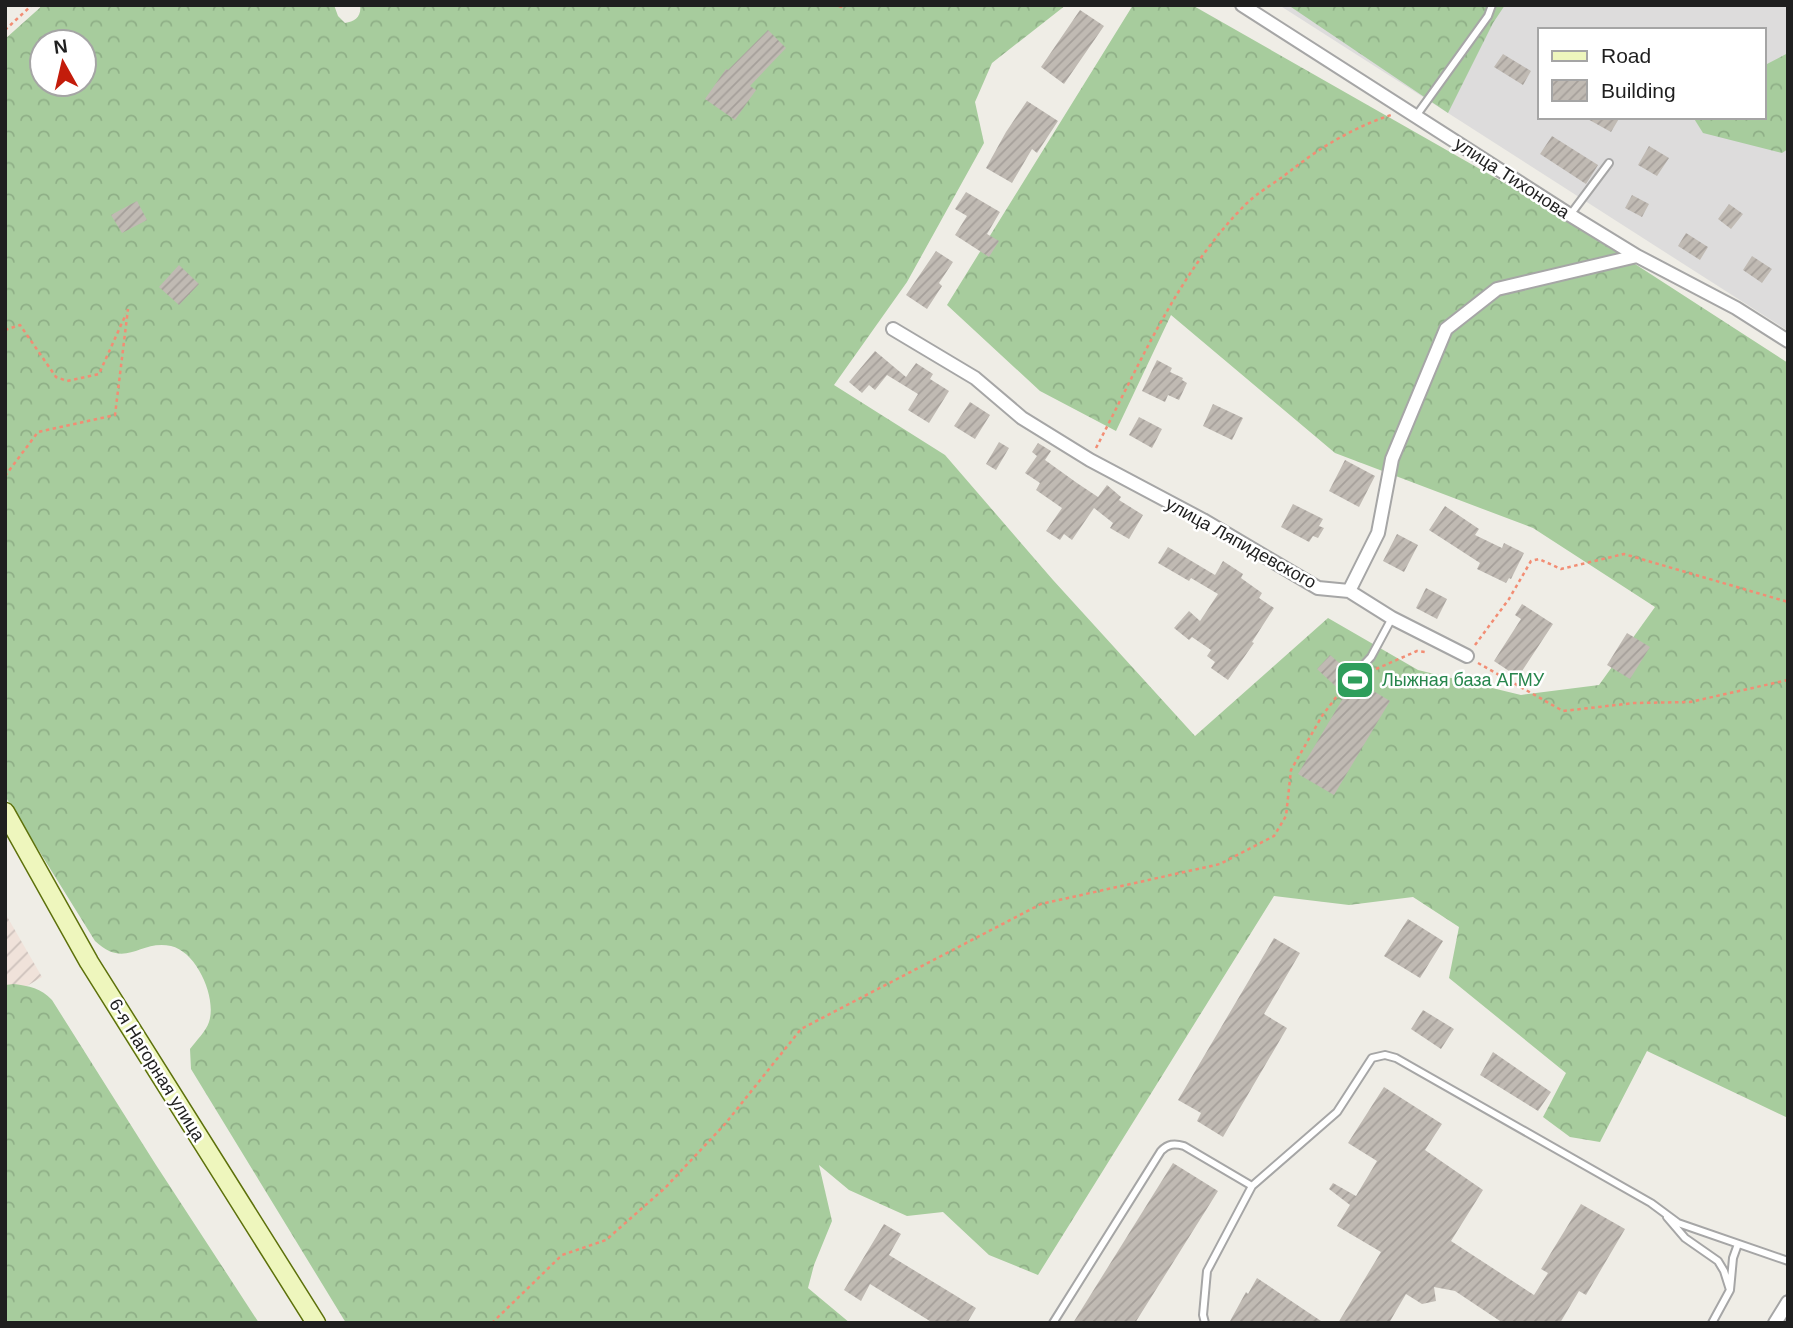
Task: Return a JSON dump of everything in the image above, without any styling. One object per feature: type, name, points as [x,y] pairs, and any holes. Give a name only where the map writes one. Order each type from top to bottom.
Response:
[{"type":"street","name":"улица Тихонова","points":[[1242,5],[1264,11],[1411,113],[1570,215],[1637,256],[1736,308],[1788,341]]},
{"type":"street","points":[[1349,591],[1378,533],[1392,460],[1446,329],[1497,289],[1637,256]]},
{"type":"street","name":"улица Ляпидевского","points":[[893,329],[975,378],[1022,418],[1090,460],[1203,520],[1318,588],[1349,591],[1392,618],[1467,656]]},
{"type":"street","name":"6-я Нагорная улица","points":[[5,812],[89,962],[316,1323]]},
{"type":"street","points":[[1775,1323],[1788,1302]]},
{"type":"lane","points":[[1411,113],[1488,16],[1492,5]]},
{"type":"lane","points":[[1570,215],[1609,163]]},
{"type":"lane","points":[[1355,674],[1371,657],[1392,618]]},
{"type":"lane","points":[[1205,1323],[1203,1315],[1207,1272],[1252,1186],[1337,1112],[1372,1058],[1385,1055],[1396,1058],[1639,1196],[1678,1223],[1788,1261]]},
{"type":"lane","points":[[1054,1323],[1161,1151],[1167,1146],[1175,1143],[1184,1146],[1252,1186]]},
{"type":"lane","points":[[1666,1216],[1685,1238],[1718,1261],[1730,1290]]},
{"type":"lane","points":[[1712,1323],[1730,1290],[1733,1258],[1738,1244]]},
{"type":"lane","points":[[1197,1323],[1203,1315]]},
{"type":"path","points":[[5,30],[32,5]]},
{"type":"path","points":[[832,5],[845,5]]},
{"type":"path","points":[[1090,460],[1181,285],[1218,235],[1248,202],[1313,153],[1357,129],[1411,113]]},
{"type":"path","points":[[5,330],[20,325],[56,377],[67,382],[99,374],[128,309],[115,415],[38,432],[5,476]]},
{"type":"path","points":[[1788,602],[1624,554],[1561,569],[1539,559],[1531,561],[1509,599],[1467,656],[1563,710],[1634,703],[1690,702],[1788,680]]},
{"type":"path","points":[[492,1323],[562,1255],[606,1240],[665,1188],[725,1124],[801,1029],[1041,904],[1220,864],[1275,836],[1286,816],[1291,771],[1322,716],[1355,674],[1367,674],[1417,650],[1430,652]]},
{"type":"shaded area","points":[[1279,5],[1788,5],[1788,331]]},
{"type":"shaded area","points":[[5,913],[42,977],[5,999]]},
{"type":"green space","points":[[43,5],[334,5],[338,16],[345,23],[357,18],[360,5],[1066,5],[992,63],[975,102],[984,143],[907,282],[834,385],[945,455],[1053,580],[1195,736],[1328,618],[1418,670],[1521,695],[1599,685],[1655,607],[1533,528],[1335,453],[1171,315],[1116,431],[1040,391],[947,305],[1133,5],[1192,5],[1550,209],[1788,363],[1788,1118],[1647,1051],[1600,1142],[1570,1137],[1543,1117],[1566,1073],[1449,978],[1459,927],[1413,897],[1349,905],[1274,896],[1038,1275],[989,1255],[943,1212],[907,1216],[849,1190],[819,1165],[832,1221],[814,1265],[808,1288],[850,1323],[346,1323],[191,1069],[190,1049],[208,1025],[211,1012],[207,989],[197,966],[180,950],[171,946],[150,946],[133,952],[116,953],[95,941],[5,796],[5,39]]},
{"type":"green space","points":[[1288,5],[1505,5],[1493,23],[1448,113]]},
{"type":"green space","points":[[1788,53],[1788,149],[1782,153],[1703,133],[1694,119],[1765,119],[1765,62],[1767,64]]},
{"type":"green space","points":[[5,985],[34,988],[52,1000],[259,1323],[5,1323]]},
{"type":"building","points":[[1080,10],[1104,26],[1064,84],[1041,67]]},
{"type":"building","points":[[768,30],[786,48],[750,86],[756,90],[735,120],[705,99],[726,69]]},
{"type":"building","points":[[1503,54],[1531,71],[1523,85],[1494,67]]},
{"type":"building","points":[[1027,101],[1058,121],[1037,153],[1032,149],[1012,183],[986,168]]},
{"type":"building","points":[[1588,119],[1619,119],[1611,132]]},
{"type":"building","points":[[1552,136],[1598,165],[1586,184],[1540,154]]},
{"type":"building","points":[[1649,146],[1669,158],[1657,176],[1638,165]]},
{"type":"building","points":[[966,192],[1000,212],[987,234],[999,241],[989,257],[955,235],[967,216],[955,209]]},
{"type":"building","points":[[1632,195],[1649,204],[1642,217],[1625,208]]},
{"type":"building","points":[[137,201],[147,220],[122,233],[111,215]]},
{"type":"building","points":[[1729,204],[1743,214],[1731,229],[1718,219]]},
{"type":"building","points":[[1686,233],[1708,247],[1700,260],[1678,246]]},
{"type":"building","points":[[936,251],[953,262],[927,309],[906,295]]},
{"type":"building","points":[[1752,256],[1772,269],[1762,283],[1743,270]]},
{"type":"building","points":[[179,265],[199,284],[179,305],[159,287]]},
{"type":"building","points":[[875,351],[906,377],[916,363],[933,374],[930,379],[949,391],[929,423],[908,410],[918,394],[887,375],[875,390],[869,385],[862,393],[849,382]]},
{"type":"building","points":[[1157,360],[1172,368],[1170,372],[1187,383],[1179,400],[1168,395],[1165,402],[1142,391]]},
{"type":"building","points":[[970,402],[990,415],[975,439],[954,426]]},
{"type":"building","points":[[1213,404],[1243,418],[1232,440],[1203,426]]},
{"type":"building","points":[[1139,417],[1162,429],[1152,448],[1129,435]]},
{"type":"building","points":[[999,442],[1009,448],[996,470],[986,464]]},
{"type":"building","points":[[1038,443],[1051,451],[1045,460],[1077,483],[1098,497],[1107,485],[1121,497],[1119,500],[1143,515],[1129,539],[1110,528],[1113,523],[1094,508],[1072,540],[1064,534],[1060,540],[1046,531],[1062,508],[1036,490],[1040,483],[1025,473],[1037,456],[1032,452]]},
{"type":"building","points":[[1345,460],[1375,476],[1359,507],[1329,491]]},
{"type":"building","points":[[1293,504],[1323,519],[1319,526],[1324,528],[1318,538],[1313,536],[1309,542],[1281,527]]},
{"type":"building","points":[[1445,506],[1479,529],[1475,535],[1502,548],[1504,543],[1524,553],[1511,579],[1506,583],[1477,569],[1480,563],[1429,530]]},
{"type":"building","points":[[1397,534],[1418,545],[1404,572],[1383,561]]},
{"type":"building","points":[[1168,547],[1215,575],[1223,561],[1243,574],[1241,578],[1262,593],[1259,598],[1274,608],[1228,680],[1211,668],[1215,662],[1207,656],[1211,650],[1192,637],[1189,640],[1174,628],[1189,611],[1200,621],[1218,594],[1158,563]]},
{"type":"building","points":[[1426,588],[1447,599],[1437,619],[1416,608]]},
{"type":"building","points":[[1522,604],[1553,624],[1518,677],[1494,661],[1521,619],[1515,615]]},
{"type":"building","points":[[1627,633],[1650,647],[1630,679],[1607,665]]},
{"type":"building","points":[[1330,655],[1344,667],[1340,671],[1390,701],[1334,795],[1298,774],[1345,695],[1317,669]]},
{"type":"building","points":[[1408,919],[1443,941],[1420,978],[1384,956]]},
{"type":"building","points":[[1274,938],[1300,953],[1264,1014],[1287,1028],[1223,1137],[1197,1121],[1201,1113],[1178,1100]]},
{"type":"building","points":[[1423,1010],[1454,1029],[1441,1049],[1411,1029]]},
{"type":"building","points":[[1493,1052],[1551,1092],[1538,1111],[1480,1075]]},
{"type":"building","points":[[1384,1087],[1442,1124],[1425,1150],[1483,1190],[1451,1241],[1534,1295],[1548,1273],[1541,1269],[1581,1204],[1625,1229],[1586,1295],[1579,1291],[1560,1323],[1503,1323],[1455,1291],[1434,1287],[1436,1301],[1422,1304],[1406,1294],[1389,1323],[1338,1323],[1381,1252],[1337,1226],[1350,1205],[1329,1189],[1333,1183],[1356,1196],[1377,1161],[1348,1143]]},
{"type":"building","points":[[1173,1163],[1218,1191],[1135,1323],[1073,1323]]},
{"type":"building","points":[[884,1224],[901,1234],[889,1255],[976,1308],[967,1323],[933,1323],[870,1284],[861,1301],[844,1290]]},
{"type":"building","points":[[1257,1278],[1324,1323],[1229,1323]]},
{"type":"place","name":"Лыжная база АГМУ","points":[[1355,680]]}]
